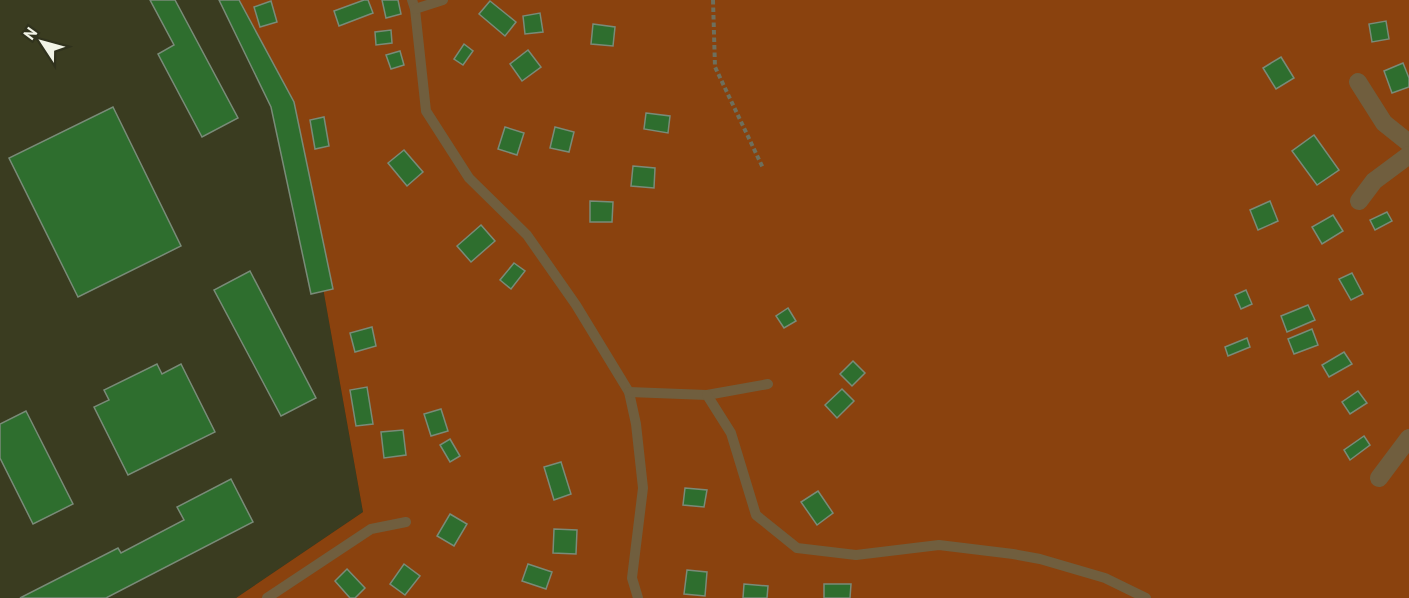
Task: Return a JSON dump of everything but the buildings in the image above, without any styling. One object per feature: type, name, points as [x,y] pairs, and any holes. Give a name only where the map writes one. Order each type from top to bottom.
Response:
[{"type":"street","points":[[1358,82],[1384,123],[1409,143]]},
{"type":"street","points":[[1359,201],[1374,181],[1409,155]]},
{"type":"street","points":[[1379,478],[1409,438]]},
{"type":"lane","points":[[443,0],[414,4],[426,111],[469,177],[527,235],[576,305],[629,392],[636,424],[643,488],[632,578],[638,598]]},
{"type":"lane","points":[[629,392],[707,395],[768,384]]},
{"type":"lane","points":[[707,395],[731,433],[756,515],[797,548],[856,555],[939,545],[1013,554],[1040,559],[1105,578],[1146,598]]},
{"type":"lane","points":[[267,598],[371,529],[406,522]]},
{"type":"path","points":[[713,0],[715,67],[763,168]]},
{"type":"shaded area","points":[[0,0],[229,0],[293,119],[363,512],[236,598],[0,598]]},
{"type":"shaded area","points":[[229,0],[1409,0],[1409,598],[236,598],[363,512],[293,120]]}]
